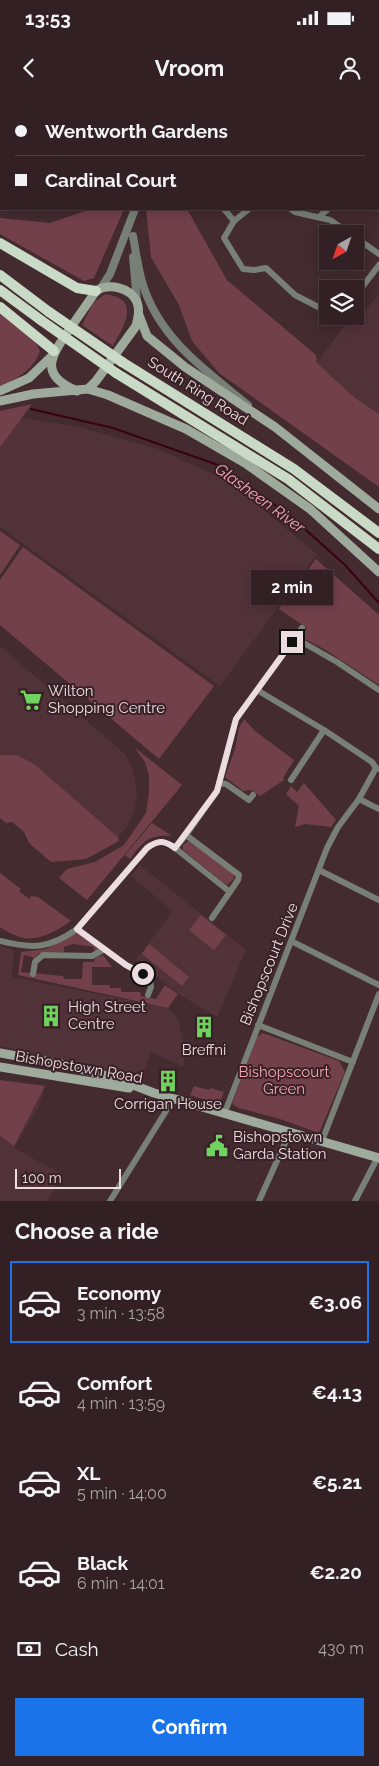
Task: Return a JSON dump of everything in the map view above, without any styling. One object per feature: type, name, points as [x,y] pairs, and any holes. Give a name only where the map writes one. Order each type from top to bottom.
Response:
[{"type":"highway","points":[[0,243],[77,288],[98,290]]},
{"type":"highway","name":"South Ring Road","points":[[0,275],[49,312],[122,362],[294,469],[379,533]]},
{"type":"highway","name":"South Ring Road","points":[[0,290],[116,373],[288,480],[379,548]]},
{"type":"highway","points":[[0,307],[53,353]]},
{"type":"main road","points":[[0,391],[29,378],[53,353],[98,290],[114,286],[120,288],[136,301],[138,315],[147,336],[186,367],[275,426],[379,509]]},
{"type":"main road","points":[[88,388],[96,381],[132,334],[138,315]]},
{"type":"main road","points":[[53,353],[54,373],[60,382],[77,390]]},
{"type":"main road","points":[[0,401],[33,394],[88,388],[108,394],[186,429],[245,463],[310,509],[379,572]]},
{"type":"main road","name":"Bishopstown Road","points":[[0,1053],[82,1069],[115,1078],[170,1098],[225,1112],[379,1158]]},
{"type":"main road","name":"Bishopstown Road","points":[[0,1067],[154,1093]]},
{"type":"street","points":[[98,290],[110,274],[135,210]]},
{"type":"street","points":[[225,210],[234,220]]},
{"type":"street","points":[[248,210],[234,220],[224,238],[243,269],[266,268],[295,295],[319,307]]},
{"type":"street","points":[[293,210],[330,220],[337,225]]},
{"type":"street","points":[[320,217],[327,210]]},
{"type":"street","points":[[132,220],[136,301]]},
{"type":"street","points":[[132,236],[143,285],[157,318],[177,345],[275,426]]},
{"type":"street","points":[[364,243],[379,254]]},
{"type":"street","points":[[364,285],[379,265]]},
{"type":"street","points":[[175,848],[211,801],[219,783],[234,724],[302,628]]},
{"type":"street","points":[[295,638],[337,662],[379,690]]},
{"type":"street","points":[[257,690],[324,730],[372,762],[378,769]]},
{"type":"street","points":[[291,780],[324,730]]},
{"type":"street","name":"Bishopscourt Drive","points":[[225,1112],[319,870],[338,827],[378,769]]},
{"type":"street","points":[[219,783],[226,784],[251,797]]},
{"type":"street","points":[[359,799],[379,809]]},
{"type":"street","points":[[186,835],[239,875],[238,880],[212,918]]},
{"type":"street","points":[[0,941],[20,947],[32,947],[54,942],[77,929],[150,845],[158,841],[175,848],[230,892]]},
{"type":"street","points":[[319,870],[379,900]]},
{"type":"street","points":[[77,929],[103,950],[150,979],[151,987],[148,995]]},
{"type":"street","points":[[291,941],[379,985]]},
{"type":"street","points":[[33,974],[35,962],[43,955],[92,956],[103,950]]},
{"type":"street","points":[[322,1141],[379,994]]},
{"type":"street","points":[[258,1025],[353,1062]]},
{"type":"street","points":[[110,1201],[166,1111],[170,1098]]},
{"type":"street","points":[[259,1201],[290,1132]]},
{"type":"street","points":[[355,1201],[379,1158]]},
{"type":"shaded area","points":[[379,294],[379,414],[355,398],[317,363],[344,325],[364,325],[364,312]]},
{"type":"shaded area","points":[[16,417],[75,426],[158,449],[228,481],[317,554],[220,686],[0,527],[0,423]]},
{"type":"shaded area","name":"Wilton Shopping Centre","points":[[0,646],[125,754],[133,768],[137,797],[134,812],[128,825],[118,837],[34,764],[10,754],[0,755]]},
{"type":"shaded area","points":[[140,865],[246,950],[217,1017],[180,995],[136,960],[173,911],[131,876]]},
{"type":"shaded area","points":[[0,946],[14,950],[12,977],[168,1008],[178,1018],[185,1049],[184,1067],[151,1052],[141,1082],[112,1073],[0,1046]]},
{"type":"shaded area","points":[[0,1080],[45,1086],[39,1106],[14,1148],[62,1174],[48,1201],[0,1201]]},
{"type":"green space","points":[[88,210],[124,210],[94,278],[84,281],[0,234],[0,218],[50,223]]},
{"type":"green space","points":[[146,210],[188,210],[227,280],[316,355],[317,363],[355,398],[379,414],[379,487],[219,373],[192,341],[179,305],[151,257]]},
{"type":"green space","points":[[105,294],[123,301],[127,307],[125,322],[113,346],[82,325],[93,303]]},
{"type":"green space","points":[[0,312],[34,339],[40,351],[34,363],[24,373],[0,386]]},
{"type":"green space","points":[[32,404],[0,447],[0,411]]},
{"type":"green space","points":[[0,531],[20,545],[0,575]]},
{"type":"green space","points":[[23,547],[214,686],[159,759],[0,625],[0,580]]},
{"type":"green space","points":[[316,559],[379,615],[379,685],[324,649],[301,637],[307,628],[279,609]]},
{"type":"green space","points":[[244,719],[255,731],[294,760],[283,778],[284,780],[260,796],[251,790],[243,791],[225,777],[235,749],[239,728]]},
{"type":"green space","points":[[134,747],[182,785],[87,900],[59,878],[67,869],[95,862],[124,845],[146,813],[149,776],[145,762]]},
{"type":"green space","points":[[0,755],[17,755],[34,764],[118,837],[119,841],[86,859],[51,862],[29,843],[24,832],[12,822],[6,823],[0,818]]},
{"type":"green space","points":[[304,783],[336,820],[331,827],[305,824],[295,827],[299,806],[286,794],[291,786],[297,792]]},
{"type":"green space","points":[[152,823],[172,836],[158,836],[147,840],[130,859],[125,855]]},
{"type":"green space","points":[[190,840],[233,873],[234,879],[227,885],[183,850],[183,845]]},
{"type":"green space","points":[[0,873],[21,889],[19,891],[29,899],[31,896],[38,897],[71,921],[53,932],[36,938],[19,937],[0,927]]},
{"type":"green space","points":[[201,915],[226,935],[214,950],[189,930]]},
{"type":"green space","points":[[80,931],[100,946],[99,951],[94,953],[94,947],[73,944],[64,947],[64,952],[39,953],[33,960],[33,957],[24,955],[21,972],[63,976],[64,979],[82,979],[83,962],[94,962],[95,958],[103,955],[112,967],[92,967],[92,985],[110,985],[110,988],[121,988],[121,992],[140,992],[141,996],[156,999],[165,985],[178,994],[168,1008],[18,975],[21,952],[46,949]]},
{"type":"green space","points":[[149,944],[189,977],[182,986],[142,954]]},
{"type":"green space","name":"Bishopscourt Green","points":[[263,1033],[339,1061],[345,1072],[319,1133],[277,1118],[239,1108],[232,1104],[257,1037]]},
{"type":"green space","points":[[0,1080],[45,1086],[14,1146],[0,1136]]},
{"type":"green space","points":[[194,1086],[224,1092],[220,1102],[212,1102],[190,1095]]},
{"type":"waterway","name":"Glasheen River","points":[[31,409],[113,428],[218,465],[288,514],[345,565],[379,603]]},
{"type":"place","name":"Wilton Shopping Centre","points":[[31,700]]},
{"type":"place","name":"High Street Centre","points":[[51,1016]]},
{"type":"place","name":"Breffni","points":[[204,1027]]},
{"type":"place","name":"Corrigan House","points":[[168,1081]]},
{"type":"place","name":"Bishopstown Garda Station","points":[[217,1146]]},
{"type":"route","points":[[143,974],[103,950],[77,929],[147,848],[158,841],[175,848],[211,801],[217,791],[236,719],[292,642]]}]
